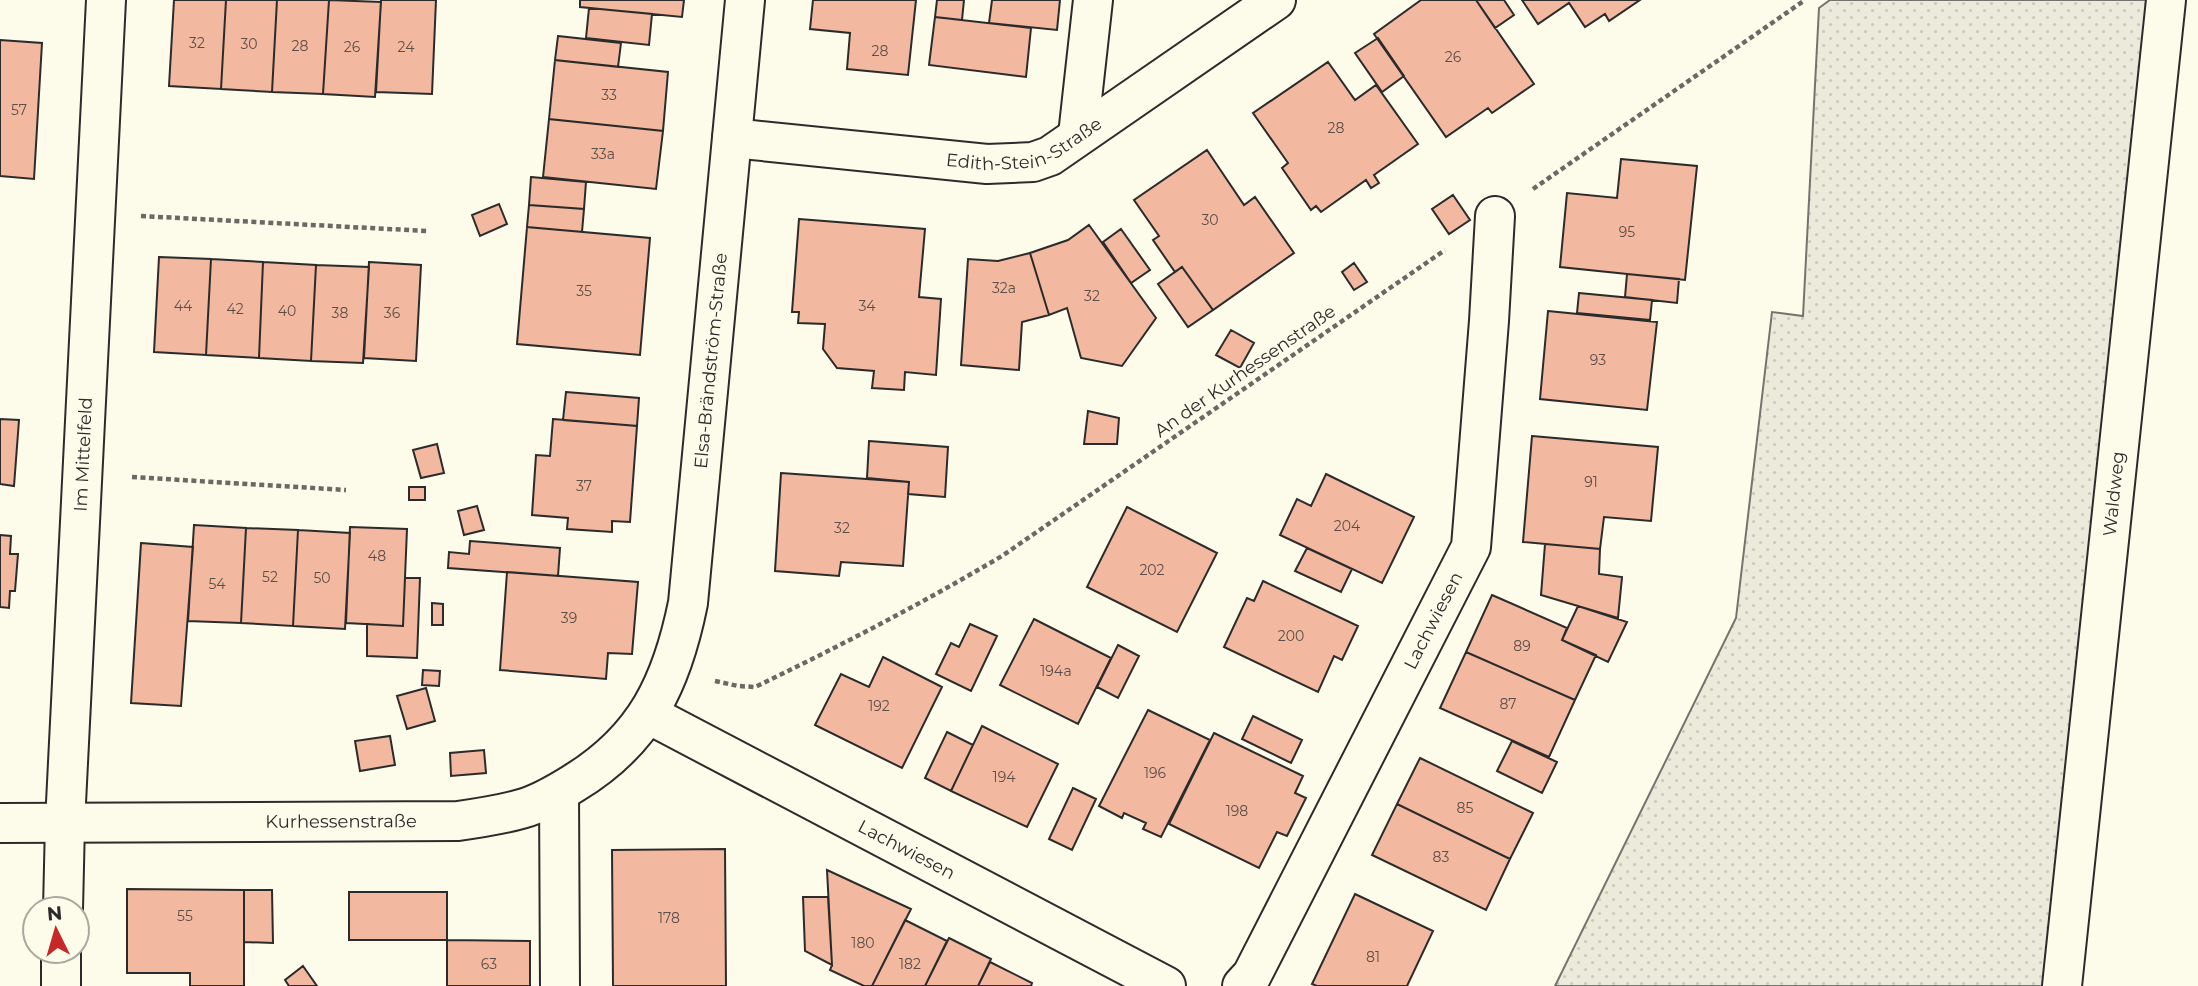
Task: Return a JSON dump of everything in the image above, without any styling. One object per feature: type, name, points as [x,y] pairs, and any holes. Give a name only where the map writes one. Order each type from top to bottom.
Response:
[{"type":"street","name":"Im Mittelfeld","points":[[62,895],[106,0]]},
{"type":"street","name":"Elsa-Brändström-Straße","points":[[648,714],[679,646],[688,603],[745,0]]},
{"type":"street","points":[[1078,135],[1093,0]]},
{"type":"street","name":"Edith-Stein-Straße","points":[[732,138],[987,164],[1033,162],[1050,156],[1276,0]]},
{"type":"street","name":"Waldweg","points":[[2062,986],[2166,0]]},
{"type":"street","name":"Lachwiesen","points":[[1242,986],[1252,975],[1471,547],[1495,216]]},
{"type":"street","name":"Lachwiesen","points":[[648,714],[1166,986]]},
{"type":"street","name":"Kurhessenstraße","points":[[0,823],[458,821],[496,816],[524,809],[559,793],[595,770],[626,743],[648,714]]},
{"type":"street","points":[[559,793],[561,986]]},
{"type":"street","points":[[61,965],[61,986]]},
{"type":"path","name":"An der Kurhessenstraße","points":[[670,670],[738,686],[755,687],[898,616],[1002,556],[1805,0]]},
{"type":"path","points":[[95,214],[427,231]]},
{"type":"path","points":[[82,474],[346,491]]},
{"type":"shaded area","points":[[1830,0],[2153,0],[2043,986],[1555,986],[1736,618],[1772,312],[1803,316],[1819,8]]},
{"type":"building","points":[[174,0],[226,0],[221,89],[169,86]]},
{"type":"building","points":[[226,0],[277,0],[272,92],[221,89]]},
{"type":"building","points":[[277,0],[329,0],[323,94],[272,92]]},
{"type":"building","points":[[329,0],[381,2],[375,97],[323,94]]},
{"type":"building","points":[[381,0],[436,0],[432,94],[376,92]]},
{"type":"building","points":[[580,0],[684,0],[682,17],[580,7]]},
{"type":"building","points":[[813,0],[916,0],[908,75],[847,69],[850,33],[810,29]]},
{"type":"building","points":[[937,0],[964,0],[962,20],[935,17]]},
{"type":"building","points":[[992,0],[1060,0],[1057,30],[989,23]]},
{"type":"building","points":[[1421,0],[1476,0],[1534,84],[1492,113],[1488,108],[1446,137],[1374,34]]},
{"type":"building","points":[[1476,0],[1504,0],[1514,15],[1495,28]]},
{"type":"building","points":[[1522,0],[1640,0],[1609,21],[1605,14],[1585,27],[1569,3],[1538,24]]},
{"type":"building","points":[[589,8],[652,14],[649,45],[586,38]]},
{"type":"building","points":[[935,17],[1031,28],[1026,77],[929,65]]},
{"type":"building","points":[[558,36],[621,43],[618,67],[555,60]]},
{"type":"building","points":[[1378,38],[1404,76],[1382,92],[1355,53]]},
{"type":"building","points":[[0,40],[42,43],[34,179],[0,176]]},
{"type":"building","points":[[555,60],[668,72],[663,131],[549,119]]},
{"type":"building","points":[[1328,62],[1355,100],[1376,85],[1418,144],[1374,175],[1379,183],[1371,188],[1366,180],[1321,212],[1316,206],[1311,210],[1282,168],[1288,163],[1253,113]]},
{"type":"building","points":[[549,119],[663,131],[656,189],[543,177]]},
{"type":"building","points":[[1207,150],[1244,205],[1255,197],[1294,253],[1213,310],[1182,267],[1175,272],[1153,240],[1159,236],[1134,200]]},
{"type":"building","points":[[1621,159],[1697,166],[1685,280],[1560,267],[1567,193],[1617,198]]},
{"type":"building","points":[[531,177],[586,182],[584,209],[529,205]]},
{"type":"building","points":[[1453,195],[1470,220],[1449,234],[1432,209]]},
{"type":"building","points":[[499,204],[507,224],[480,236],[472,215]]},
{"type":"building","points":[[529,205],[584,209],[582,232],[527,227]]},
{"type":"building","points":[[799,219],[925,229],[919,297],[941,299],[936,375],[905,372],[904,390],[872,388],[874,371],[837,368],[823,349],[825,324],[798,323],[799,312],[792,312]]},
{"type":"building","points":[[1089,225],[1156,318],[1122,366],[1081,358],[1067,308],[1049,315],[1030,253],[1068,240]]},
{"type":"building","points":[[527,227],[650,238],[640,355],[517,344]]},
{"type":"building","points":[[1121,229],[1150,270],[1131,283],[1103,242]]},
{"type":"building","points":[[1030,253],[1049,315],[1022,322],[1019,370],[961,365],[968,259],[998,261]]},
{"type":"building","points":[[159,257],[211,259],[206,355],[154,352]]},
{"type":"building","points":[[211,259],[263,262],[259,358],[206,355]]},
{"type":"building","points":[[263,262],[316,265],[311,361],[259,358]]},
{"type":"building","points":[[369,262],[421,265],[416,361],[364,358]]},
{"type":"building","points":[[1354,263],[1367,282],[1354,290],[1342,272]]},
{"type":"building","points":[[316,265],[369,267],[363,363],[311,361]]},
{"type":"building","points":[[1182,267],[1213,310],[1188,327],[1158,284]]},
{"type":"building","points":[[1627,274],[1679,279],[1677,303],[1625,297]]},
{"type":"building","points":[[1579,293],[1652,300],[1650,320],[1577,313]]},
{"type":"building","points":[[1548,311],[1657,322],[1647,410],[1540,399]]},
{"type":"building","points":[[1231,330],[1254,343],[1240,368],[1216,355]]},
{"type":"building","points":[[566,392],[639,398],[637,426],[563,420]]},
{"type":"building","points":[[1088,411],[1119,418],[1117,444],[1084,444]]},
{"type":"building","points":[[0,419],[19,420],[14,486],[0,484]]},
{"type":"building","points":[[553,419],[637,426],[630,522],[612,521],[612,532],[567,529],[568,518],[532,515],[536,455],[550,456]]},
{"type":"building","points":[[1532,436],[1658,447],[1651,521],[1604,517],[1600,549],[1523,542]]},
{"type":"building","points":[[869,441],[948,447],[945,497],[908,494],[909,482],[867,478]]},
{"type":"building","points":[[437,444],[444,473],[421,478],[413,450]]},
{"type":"building","points":[[781,473],[909,482],[903,566],[841,562],[839,576],[775,571]]},
{"type":"building","points":[[1326,474],[1414,517],[1382,583],[1280,535],[1297,499],[1311,506]]},
{"type":"building","points":[[409,487],[425,487],[425,500],[409,500]]},
{"type":"building","points":[[477,506],[484,530],[464,535],[458,511]]},
{"type":"building","points":[[1127,507],[1217,553],[1177,632],[1087,587]]},
{"type":"building","points":[[194,525],[246,528],[241,623],[188,621]]},
{"type":"building","points":[[350,527],[407,529],[403,626],[346,623]]},
{"type":"building","points":[[246,528],[298,530],[293,626],[241,623]]},
{"type":"building","points":[[298,530],[350,533],[345,629],[293,626]]},
{"type":"building","points":[[0,535],[11,536],[10,554],[18,554],[15,591],[10,591],[9,608],[0,607]]},
{"type":"building","points":[[470,541],[560,548],[558,576],[448,568],[449,552],[469,554]]},
{"type":"building","points":[[141,543],[193,547],[181,706],[131,703]]},
{"type":"building","points":[[1545,544],[1600,549],[1599,574],[1622,577],[1618,618],[1541,595]]},
{"type":"building","points":[[1307,548],[1352,569],[1341,592],[1295,571]]},
{"type":"building","points":[[507,572],[638,582],[632,654],[608,653],[606,679],[500,670]]},
{"type":"building","points":[[405,578],[420,578],[417,658],[367,656],[367,624],[403,626]]},
{"type":"building","points":[[1263,581],[1358,626],[1342,660],[1334,656],[1318,692],[1224,647],[1247,598],[1254,601]]},
{"type":"building","points":[[1492,595],[1567,628],[1562,640],[1596,655],[1575,700],[1466,652]]},
{"type":"building","points":[[432,603],[443,604],[443,625],[432,625]]},
{"type":"building","points":[[1578,606],[1627,622],[1608,662],[1562,640]]},
{"type":"building","points":[[1034,619],[1111,658],[1078,724],[1000,685]]},
{"type":"building","points":[[970,624],[997,636],[971,691],[936,674],[951,643],[959,647]]},
{"type":"building","points":[[1118,645],[1139,656],[1118,698],[1097,687]]},
{"type":"building","points":[[1466,652],[1575,700],[1549,757],[1440,708]]},
{"type":"building","points":[[883,657],[942,687],[902,768],[815,725],[841,674],[869,687]]},
{"type":"building","points":[[423,670],[440,671],[439,686],[422,685]]},
{"type":"building","points":[[426,688],[435,721],[407,729],[397,696]]},
{"type":"building","points":[[1148,710],[1210,740],[1161,837],[1143,829],[1146,823],[1124,813],[1122,818],[1099,806]]},
{"type":"building","points":[[1253,716],[1302,740],[1291,763],[1242,739]]},
{"type":"building","points":[[982,726],[1058,764],[1027,827],[951,791]]},
{"type":"building","points":[[947,732],[973,745],[951,791],[925,778]]},
{"type":"building","points":[[1214,733],[1303,776],[1295,793],[1306,798],[1287,836],[1277,832],[1259,868],[1169,824]]},
{"type":"building","points":[[390,736],[395,765],[360,771],[355,741]]},
{"type":"building","points":[[1512,741],[1557,762],[1542,793],[1497,771]]},
{"type":"building","points":[[484,750],[486,773],[451,776],[450,753]]},
{"type":"building","points":[[1420,758],[1533,813],[1510,859],[1397,804]]},
{"type":"building","points":[[1073,788],[1096,799],[1072,850],[1049,839]]},
{"type":"building","points":[[1397,804],[1510,859],[1486,910],[1372,855]]},
{"type":"building","points":[[725,849],[726,986],[613,986],[612,850]]},
{"type":"building","points":[[827,870],[911,909],[872,986],[864,986],[830,970],[832,965]]},
{"type":"building","points":[[127,889],[244,890],[244,986],[190,986],[190,973],[127,973]]},
{"type":"building","points":[[244,890],[272,890],[273,943],[244,942]]},
{"type":"building","points":[[349,892],[447,892],[447,940],[349,940]]},
{"type":"building","points":[[1355,894],[1433,931],[1407,986],[1312,984]]},
{"type":"building","points":[[803,897],[828,897],[832,965],[805,951]]},
{"type":"building","points":[[905,920],[947,941],[925,986],[872,986]]},
{"type":"building","points":[[949,938],[991,959],[978,986],[925,986]]},
{"type":"building","points":[[447,940],[530,941],[530,986],[447,986]]},
{"type":"building","points":[[990,962],[1032,983],[1031,986],[978,986]]},
{"type":"building","points":[[303,966],[317,986],[289,986],[285,980]]}]
